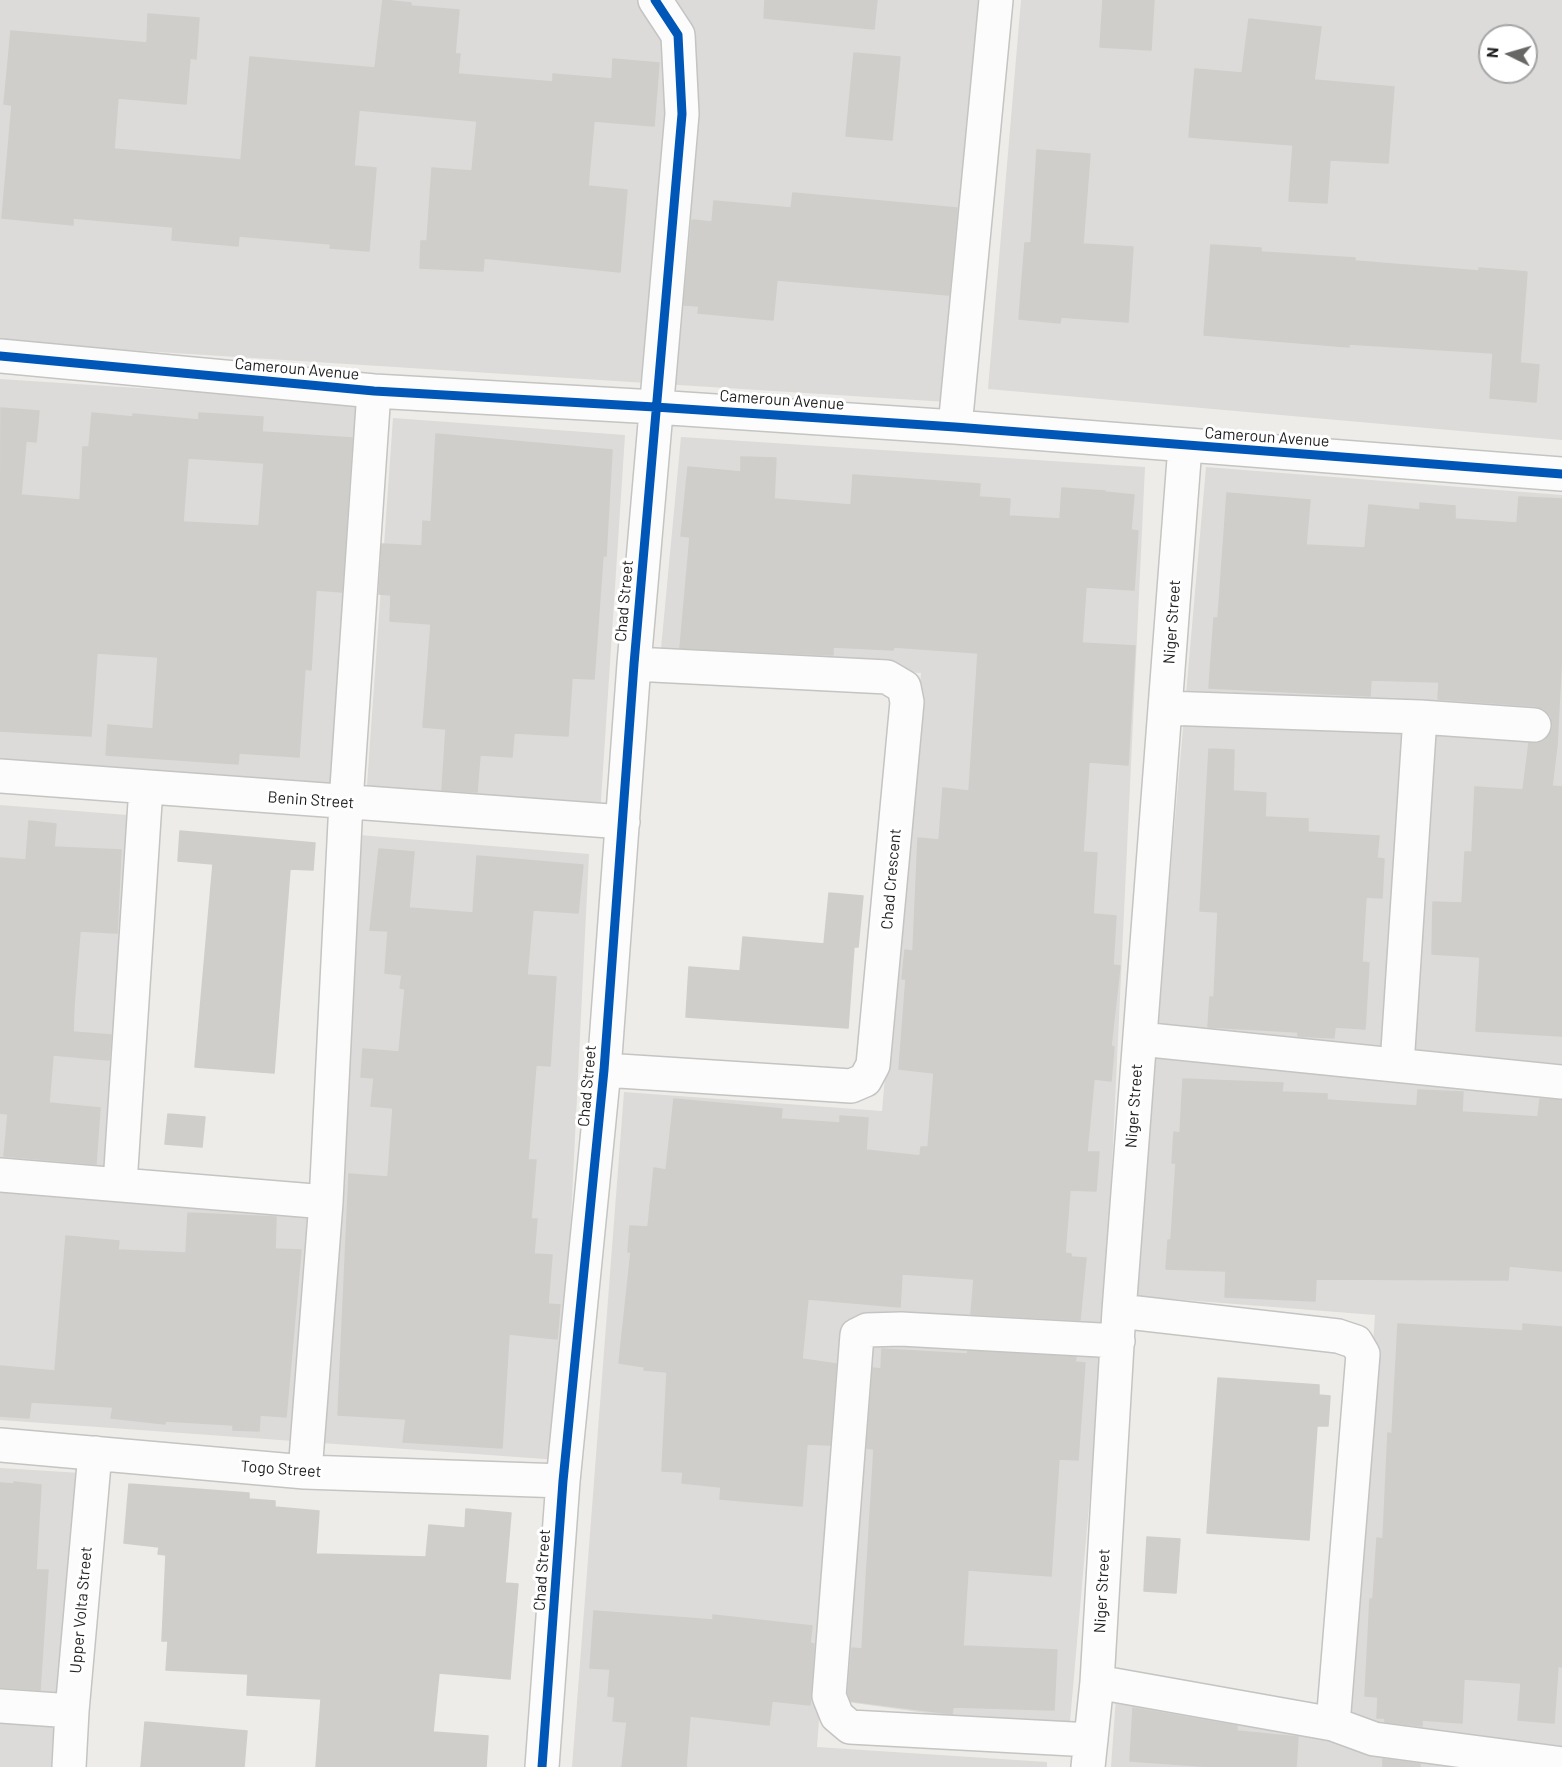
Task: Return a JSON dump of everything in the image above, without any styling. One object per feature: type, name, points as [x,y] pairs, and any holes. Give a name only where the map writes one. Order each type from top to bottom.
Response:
[{"type":"street","name":"Chad Street","points":[[542,1767],[563,1481],[604,1070],[634,664],[682,114],[678,35],[655,0]]},
{"type":"street","points":[[955,427],[996,0]]},
{"type":"street","name":"Cameroun Avenue","points":[[0,356],[374,391],[955,427],[1562,474]]},
{"type":"street","points":[[305,1472],[326,1202],[346,802],[374,391]]},
{"type":"street","name":"Niger Street","points":[[1090,1754],[1097,1682],[1118,1326],[1185,446]]},
{"type":"street","name":"Chad Crescent","points":[[604,1070],[852,1086],[865,1080],[873,1065],[907,702],[904,687],[887,677],[634,664]]},
{"type":"street","points":[[1165,708],[1420,717],[1534,725]]},
{"type":"street","points":[[1397,1065],[1420,717]]},
{"type":"street","name":"Benin Street","points":[[0,776],[623,822]]},
{"type":"street","points":[[120,1184],[146,787]]},
{"type":"street","points":[[1140,1039],[1562,1082]]},
{"type":"street","points":[[0,1175],[326,1202]]},
{"type":"street","points":[[1090,1754],[850,1726],[837,1716],[829,1696],[858,1335],[867,1330],[1118,1326],[1338,1336],[1356,1342],[1363,1354],[1333,1724]]},
{"type":"street","name":"Togo Street","points":[[0,1445],[305,1472],[563,1481]]},
{"type":"street","name":"Upper Volta Street","points":[[69,1767],[95,1453]]},
{"type":"street","points":[[1097,1682],[1333,1724],[1374,1739],[1562,1764]]},
{"type":"street","points":[[0,1706],[72,1711]]},
{"type":"shaded area","points":[[0,0],[987,0],[963,403],[0,342]]},
{"type":"shaded area","points":[[1021,0],[1562,0],[1562,440],[988,389]]},
{"type":"shaded area","points":[[0,379],[367,403],[342,786],[0,764]]},
{"type":"shaded area","points":[[393,418],[625,435],[600,815],[366,799]]},
{"type":"shaded area","points":[[681,437],[1145,467],[1110,1209],[1100,1334],[849,1321],[817,1747],[1047,1762],[1047,1767],[572,1767],[624,1092],[882,1111],[921,673],[660,659]]},
{"type":"shaded area","points":[[1206,467],[1562,495],[1562,1767],[1111,1767],[1116,1697],[1349,1711],[1375,1315],[1133,1296]]},
{"type":"shaded area","points":[[0,805],[140,816],[109,1199],[332,1218],[359,835],[589,854],[559,1460],[0,1420]]},
{"type":"shaded area","points":[[869,1338],[1103,1347],[1069,1733],[840,1701]]},
{"type":"shaded area","points":[[0,1468],[81,1473],[59,1767],[0,1767]]},
{"type":"building","points":[[383,0],[411,3],[411,6],[459,10],[455,54],[460,54],[458,74],[553,82],[553,74],[612,79],[613,59],[659,63],[654,126],[594,121],[588,186],[627,190],[620,272],[484,258],[483,271],[420,268],[421,241],[427,241],[432,168],[472,171],[477,121],[359,110],[354,166],[376,168],[369,251],[330,248],[331,244],[239,236],[238,246],[172,240],[173,227],[73,218],[73,225],[2,218],[12,105],[4,104],[11,31],[147,43],[148,14],[199,18],[196,59],[190,58],[186,104],[118,98],[114,149],[241,160],[250,57],[375,68]]},
{"type":"building","points":[[765,0],[877,0],[874,29],[764,18]]},
{"type":"building","points":[[1103,0],[1154,0],[1151,50],[1100,47]]},
{"type":"building","points":[[1249,19],[1321,27],[1314,80],[1394,87],[1388,163],[1330,160],[1327,203],[1289,201],[1293,145],[1189,137],[1195,69],[1242,73]]},
{"type":"building","points":[[854,53],[900,57],[892,140],[846,136]]},
{"type":"building","points":[[1037,150],[1090,154],[1083,244],[1133,247],[1128,322],[1061,317],[1060,323],[1019,319],[1025,243],[1031,243]]},
{"type":"building","points":[[793,193],[957,208],[949,295],[777,280],[773,320],[698,313],[699,306],[684,305],[692,220],[712,222],[714,201],[791,208]]},
{"type":"building","points":[[1211,245],[1261,248],[1261,252],[1355,258],[1355,261],[1479,271],[1479,268],[1527,272],[1520,363],[1539,365],[1536,402],[1490,398],[1493,353],[1349,344],[1349,347],[1204,335]]},
{"type":"building","points":[[1,408],[39,411],[36,442],[26,441],[21,495],[80,500],[83,447],[89,447],[92,413],[199,420],[199,413],[263,417],[262,432],[352,438],[342,592],[316,590],[311,670],[305,669],[299,757],[239,753],[238,764],[106,755],[108,725],[153,729],[158,657],[97,653],[91,736],[0,731]],"holes":[[[188,458],[264,463],[259,526],[183,522]]]},
{"type":"building","points":[[436,434],[612,450],[606,556],[603,556],[594,679],[572,678],[568,736],[514,733],[512,757],[480,755],[477,792],[442,790],[446,729],[423,727],[431,624],[390,621],[391,595],[379,594],[382,544],[422,546],[423,521],[431,522]]},
{"type":"building","points":[[741,457],[776,458],[774,499],[851,505],[853,475],[980,484],[979,497],[1010,499],[1009,516],[1060,519],[1062,488],[1105,491],[1134,495],[1131,530],[1138,531],[1134,590],[1086,587],[1082,643],[1135,646],[1128,765],[1089,762],[1083,852],[1097,853],[1093,914],[1116,916],[1113,965],[1120,966],[1111,1046],[1114,1047],[1111,1081],[1094,1079],[1087,1152],[1099,1152],[1096,1191],[1070,1190],[1065,1253],[1071,1254],[1071,1257],[1086,1258],[1080,1320],[971,1314],[974,1279],[902,1274],[900,1307],[808,1299],[802,1359],[836,1364],[830,1445],[807,1444],[802,1506],[720,1499],[721,1487],[682,1483],[683,1472],[662,1471],[667,1372],[644,1370],[645,1367],[619,1363],[631,1252],[628,1252],[630,1226],[648,1227],[654,1168],[666,1170],[674,1099],[782,1109],[781,1119],[840,1123],[840,1116],[868,1118],[866,1150],[920,1156],[921,1147],[928,1147],[934,1073],[899,1069],[906,979],[902,979],[905,950],[913,951],[918,838],[939,840],[943,788],[969,791],[978,653],[894,647],[893,650],[833,647],[833,655],[680,648],[690,537],[681,536],[688,467],[741,472]]},
{"type":"building","points":[[1227,493],[1310,500],[1306,545],[1365,548],[1369,505],[1420,510],[1420,503],[1455,506],[1455,519],[1517,523],[1519,497],[1562,499],[1562,649],[1557,745],[1552,786],[1562,787],[1562,1036],[1476,1031],[1480,957],[1432,954],[1433,902],[1462,903],[1465,852],[1472,852],[1475,787],[1523,790],[1529,743],[1542,742],[1549,736],[1553,727],[1551,716],[1544,709],[1535,706],[1438,699],[1439,682],[1371,680],[1370,696],[1209,688],[1214,618],[1218,618]]},
{"type":"building","points":[[1209,749],[1234,750],[1233,791],[1266,793],[1265,817],[1308,819],[1308,832],[1379,836],[1377,858],[1384,859],[1382,898],[1366,897],[1362,962],[1369,963],[1365,1029],[1335,1027],[1334,1038],[1298,1036],[1298,1032],[1208,1027],[1210,997],[1214,997],[1218,912],[1200,911]]},
{"type":"building","points":[[29,821],[56,824],[54,847],[121,850],[117,933],[80,931],[74,1005],[73,1032],[111,1035],[109,1060],[53,1055],[49,1103],[100,1108],[96,1164],[4,1156],[8,1114],[0,1113],[0,858],[26,860]]},
{"type":"building","points":[[180,831],[315,843],[313,870],[290,869],[274,1073],[195,1067],[213,864],[178,861]]},
{"type":"building","points":[[379,849],[414,852],[409,908],[473,913],[477,856],[583,865],[578,913],[533,910],[527,975],[556,977],[550,1066],[536,1065],[528,1160],[536,1160],[531,1219],[537,1219],[534,1254],[552,1255],[548,1304],[560,1305],[557,1339],[509,1334],[502,1448],[403,1442],[406,1419],[338,1415],[349,1174],[388,1177],[393,1108],[371,1106],[374,1078],[361,1077],[363,1049],[399,1052],[405,989],[400,988],[402,975],[385,973],[388,931],[370,930]]},
{"type":"building","points":[[829,893],[863,896],[858,947],[854,947],[848,1028],[686,1017],[689,967],[740,971],[743,937],[824,944]]},
{"type":"building","points":[[1183,1079],[1283,1083],[1282,1092],[1327,1094],[1327,1100],[1417,1106],[1418,1090],[1463,1092],[1462,1112],[1538,1117],[1540,1099],[1562,1100],[1562,1271],[1509,1266],[1508,1280],[1316,1279],[1315,1301],[1225,1297],[1226,1271],[1166,1269],[1168,1240],[1171,1240],[1176,1163],[1172,1163],[1174,1132],[1180,1133]]},
{"type":"building","points":[[168,1114],[205,1117],[202,1147],[165,1144]]},
{"type":"building","points":[[188,1213],[276,1217],[275,1249],[301,1250],[286,1417],[260,1415],[259,1431],[233,1430],[233,1425],[165,1421],[165,1424],[111,1418],[113,1407],[31,1402],[29,1418],[0,1416],[0,1366],[55,1371],[66,1236],[119,1241],[118,1250],[186,1253]]},
{"type":"building","points":[[1398,1324],[1523,1331],[1523,1324],[1562,1327],[1562,1667],[1558,1666],[1554,1723],[1518,1720],[1521,1683],[1464,1679],[1462,1723],[1422,1720],[1422,1726],[1385,1722],[1385,1718],[1377,1718],[1378,1697],[1365,1696],[1370,1599],[1373,1599],[1377,1538],[1383,1539],[1388,1433],[1392,1434]]},
{"type":"building","points":[[882,1349],[1076,1357],[1075,1362],[1085,1363],[1078,1460],[1059,1459],[1051,1576],[968,1570],[963,1646],[1057,1650],[1054,1710],[953,1707],[952,1714],[851,1701],[848,1693],[852,1648],[862,1649],[874,1449],[867,1448],[873,1368],[881,1369]]},
{"type":"building","points":[[1218,1378],[1319,1385],[1319,1395],[1330,1396],[1328,1426],[1317,1426],[1309,1540],[1207,1533]]},
{"type":"building","points":[[14,1482],[41,1485],[36,1570],[48,1570],[40,1690],[0,1687],[0,1483],[14,1484]]},
{"type":"building","points":[[129,1484],[249,1493],[249,1499],[275,1501],[275,1507],[319,1511],[316,1554],[426,1557],[429,1525],[465,1528],[466,1509],[511,1513],[505,1583],[518,1584],[510,1679],[439,1673],[433,1732],[488,1736],[486,1767],[316,1767],[321,1699],[247,1695],[248,1674],[166,1670],[168,1641],[162,1641],[166,1555],[158,1554],[159,1547],[124,1543]]},
{"type":"building","points":[[1147,1537],[1180,1539],[1176,1593],[1144,1591]]},
{"type":"building","points":[[594,1611],[713,1620],[713,1615],[812,1626],[810,1643],[814,1644],[810,1705],[772,1701],[769,1725],[690,1716],[686,1767],[622,1767],[627,1722],[613,1721],[615,1697],[608,1696],[610,1669],[590,1668]]},
{"type":"building","points":[[1133,1708],[1237,1726],[1237,1731],[1298,1737],[1296,1767],[1215,1767],[1130,1761]]},
{"type":"building","points":[[145,1722],[247,1731],[244,1767],[141,1767]]},
{"type":"building","points":[[1383,1759],[1420,1764],[1420,1767],[1383,1767]]},
{"type":"cycle path","points":[[542,1767],[563,1481],[604,1070],[634,664],[682,114],[678,35],[655,0]]},
{"type":"cycle path","points":[[0,356],[374,391],[955,427],[1562,474]]}]
